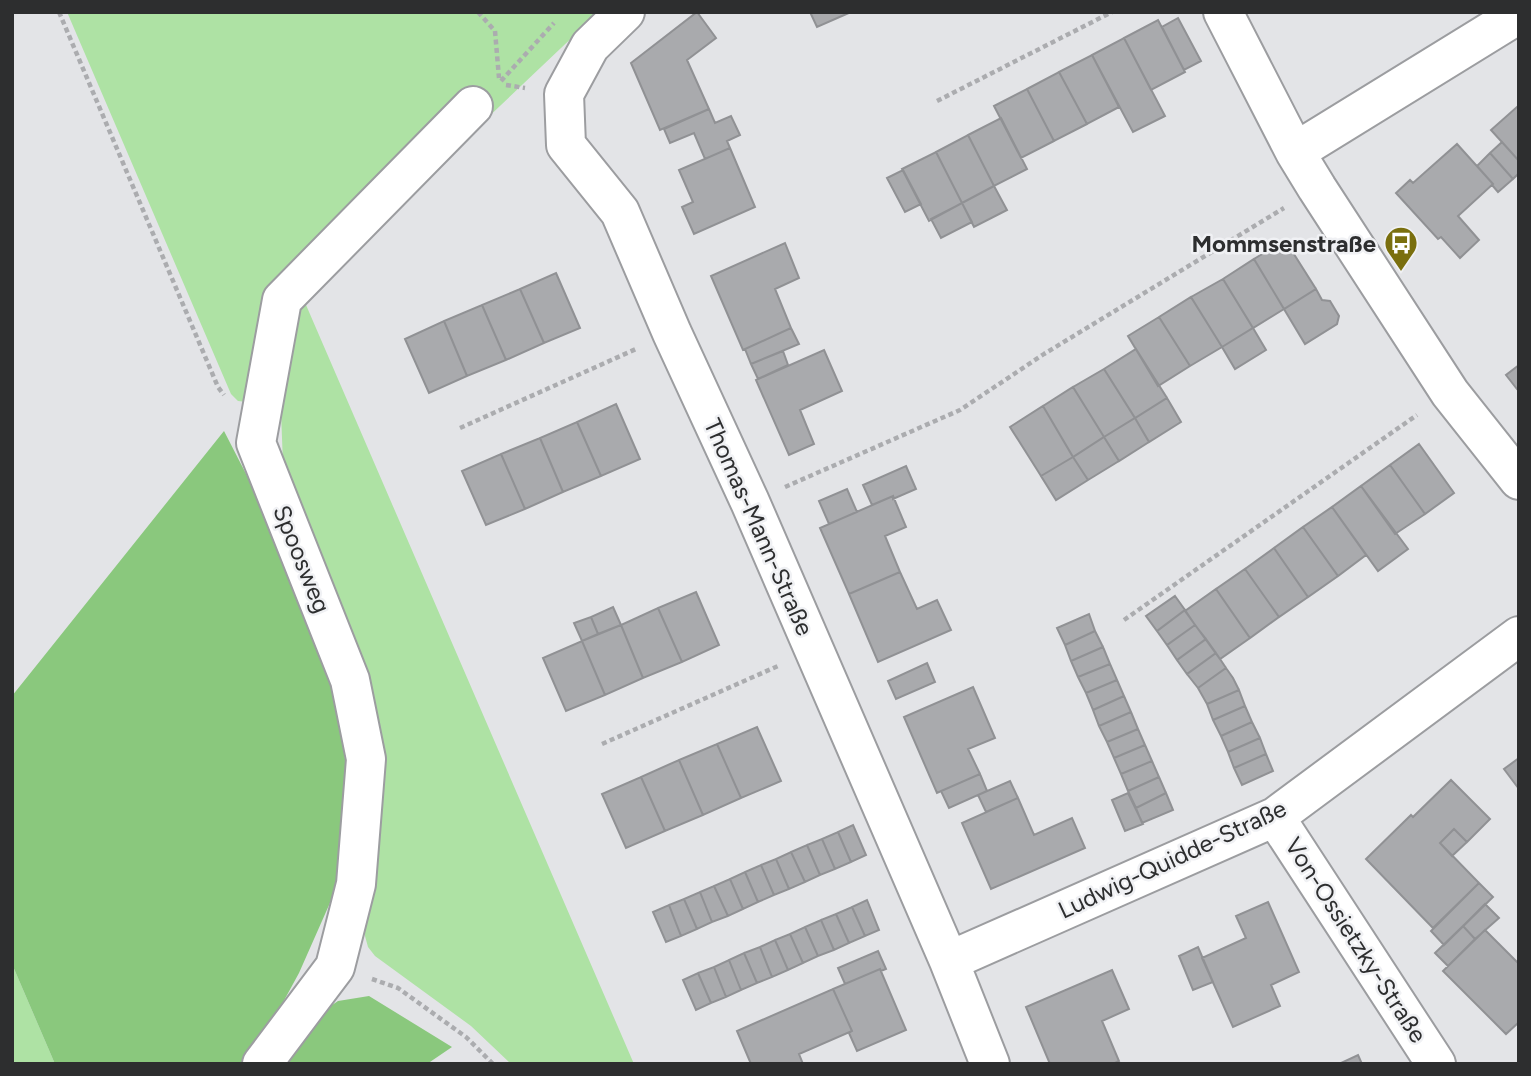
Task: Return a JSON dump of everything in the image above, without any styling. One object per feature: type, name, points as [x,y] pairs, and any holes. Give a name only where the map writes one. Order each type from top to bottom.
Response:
[{"type":"street","name":"Thomas-Mann-Straße","points":[[625,12],[590,46],[564,94],[566,145],[620,212],[750,502],[949,961],[990,1064]]},
{"type":"street","points":[[1223,12],[1295,152],[1317,188],[1450,393],[1519,480]]},
{"type":"street","points":[[1295,152],[1519,14]]},
{"type":"street","points":[[256,443],[282,300],[486,95]]},
{"type":"street","name":"Spoosweg","points":[[256,443],[350,680],[366,759],[356,884],[335,967],[262,1064]]},
{"type":"street","name":"Ludwig-Quidde-Straße","points":[[949,961],[1275,817],[1519,636]]},
{"type":"street","name":"Von-Ossietzky-Straße","points":[[1275,817],[1436,1064]]},
{"type":"path","points":[[59,12],[218,387],[256,443]]},
{"type":"path","points":[[478,12],[495,31],[486,95]]},
{"type":"path","points":[[937,101],[1112,12]]},
{"type":"path","points":[[486,95],[556,21]]},
{"type":"path","points":[[750,502],[960,410],[1044,354],[1317,188]]},
{"type":"path","points":[[460,428],[672,333]]},
{"type":"path","points":[[1124,620],[1450,393]]},
{"type":"path","points":[[602,744],[814,650]]},
{"type":"path","points":[[335,967],[398,988],[466,1037],[493,1064]]},
{"type":"green space","points":[[67,12],[599,12],[303,298],[247,402],[238,401],[231,394]]},
{"type":"green space","points":[[303,298],[634,1064],[511,1064],[471,1026],[375,956],[368,947],[365,936],[365,904],[377,756],[283,464],[280,386]]},
{"type":"green space","points":[[224,431],[277,534],[337,697],[349,790],[337,887],[299,973],[257,1050],[243,1064],[55,1064],[12,964],[12,696]]},
{"type":"green space","points":[[12,964],[55,1064],[12,1064]]},
{"type":"green space","points":[[369,996],[452,1047],[427,1064],[283,1064],[316,1016],[338,1001]]},
{"type":"building","points":[[697,12],[716,38],[687,60],[709,109],[660,130],[631,63]]},
{"type":"building","points":[[810,12],[851,12],[817,27]]},
{"type":"building","points":[[1178,18],[1201,61],[1184,70],[1162,27]]},
{"type":"building","points":[[1158,20],[1185,72],[1151,90],[1124,38]]},
{"type":"building","points":[[1124,38],[1165,116],[1133,132],[1092,55]]},
{"type":"building","points":[[1092,55],[1119,107],[1087,124],[1059,72]]},
{"type":"building","points":[[1059,72],[1087,124],[1054,141],[1027,89]]},
{"type":"building","points":[[1027,89],[1054,141],[1021,158],[994,106]]},
{"type":"building","points":[[1519,107],[1519,161],[1491,130]]},
{"type":"building","points":[[709,109],[715,123],[731,116],[740,135],[727,141],[730,148],[705,159],[694,133],[670,143],[664,129]]},
{"type":"building","points":[[1001,118],[1027,169],[994,186],[968,135]]},
{"type":"building","points":[[968,135],[994,186],[962,203],[936,152]]},
{"type":"building","points":[[1502,142],[1519,161],[1519,173],[1513,179],[1490,153]]},
{"type":"building","points":[[1457,144],[1493,184],[1458,216],[1479,240],[1460,258],[1441,237],[1438,239],[1396,193],[1410,180],[1413,183]]},
{"type":"building","points":[[730,148],[755,207],[694,234],[682,207],[693,202],[679,170]]},
{"type":"building","points":[[936,152],[962,203],[929,221],[902,169]]},
{"type":"building","points":[[1490,153],[1513,179],[1498,192],[1477,166]]},
{"type":"building","points":[[903,170],[921,204],[905,212],[887,178]]},
{"type":"building","points":[[994,186],[1007,210],[974,227],[962,203]]},
{"type":"building","points":[[962,203],[972,222],[941,238],[931,219]]},
{"type":"building","points":[[1285,240],[1316,289],[1284,309],[1254,259]]},
{"type":"building","points":[[785,243],[799,278],[775,289],[791,328],[743,350],[711,276]]},
{"type":"building","points":[[1254,259],[1284,309],[1253,328],[1223,279]]},
{"type":"building","points":[[556,273],[580,328],[544,343],[520,289]]},
{"type":"building","points":[[1223,279],[1253,328],[1222,347],[1191,297]]},
{"type":"building","points":[[520,289],[544,343],[506,360],[482,305]]},
{"type":"building","points":[[1316,289],[1322,300],[1330,301],[1339,316],[1337,324],[1305,344],[1284,309]]},
{"type":"building","points":[[1191,297],[1222,347],[1190,366],[1159,317]]},
{"type":"building","points":[[482,305],[506,360],[467,376],[444,321]]},
{"type":"building","points":[[1159,317],[1190,366],[1158,386],[1128,336]]},
{"type":"building","points":[[444,321],[467,376],[429,393],[405,339]]},
{"type":"building","points":[[791,328],[799,344],[751,364],[745,349]]},
{"type":"building","points":[[1253,328],[1266,350],[1235,369],[1222,347]]},
{"type":"building","points":[[1136,349],[1167,398],[1135,418],[1104,369]]},
{"type":"building","points":[[824,350],[842,391],[800,410],[814,444],[789,455],[756,380]]},
{"type":"building","points":[[783,351],[788,365],[758,379],[751,364]]},
{"type":"building","points":[[1519,365],[1519,388],[1517,389],[1506,375]]},
{"type":"building","points":[[1104,369],[1135,418],[1104,437],[1073,387]]},
{"type":"building","points":[[1073,387],[1104,437],[1073,457],[1043,406]]},
{"type":"building","points":[[1167,398],[1181,422],[1149,442],[1135,418]]},
{"type":"building","points":[[616,404],[640,459],[601,476],[577,422]]},
{"type":"building","points":[[1043,406],[1073,457],[1041,476],[1010,427]]},
{"type":"building","points":[[1135,418],[1149,442],[1119,461],[1104,437]]},
{"type":"building","points":[[577,422],[601,476],[563,492],[540,438]]},
{"type":"building","points":[[1104,437],[1119,461],[1088,480],[1073,457]]},
{"type":"building","points":[[540,438],[563,492],[525,509],[501,454]]},
{"type":"building","points":[[1419,444],[1454,493],[1425,514],[1390,465]]},
{"type":"building","points":[[501,454],[525,509],[486,525],[462,471]]},
{"type":"building","points":[[1073,457],[1088,480],[1056,500],[1041,476]]},
{"type":"building","points":[[1390,465],[1425,514],[1395,534],[1361,486]]},
{"type":"building","points":[[906,466],[916,489],[872,505],[863,485]]},
{"type":"building","points":[[1361,486],[1408,549],[1378,571],[1332,507]]},
{"type":"building","points":[[847,489],[857,512],[829,524],[819,501]]},
{"type":"building","points":[[893,496],[906,527],[885,536],[900,572],[849,594],[820,528]]},
{"type":"building","points":[[1332,507],[1366,555],[1338,576],[1303,527]]},
{"type":"building","points":[[1303,527],[1338,576],[1308,597],[1274,548]]},
{"type":"building","points":[[1274,548],[1308,597],[1279,617],[1245,569]]},
{"type":"building","points":[[1245,569],[1279,617],[1250,638],[1216,589]]},
{"type":"building","points":[[900,572],[917,609],[937,600],[951,630],[878,662],[849,594]]},
{"type":"building","points":[[1216,589],[1250,638],[1220,659],[1185,611]]},
{"type":"building","points":[[696,592],[719,645],[682,662],[658,608]]},
{"type":"building","points":[[1175,596],[1185,610],[1157,631],[1146,616]]},
{"type":"building","points":[[613,607],[621,625],[598,634],[591,617]]},
{"type":"building","points":[[658,608],[682,662],[643,678],[621,625]]},
{"type":"building","points":[[1185,610],[1195,625],[1167,645],[1157,631]]},
{"type":"building","points":[[1089,614],[1095,631],[1065,645],[1057,628]]},
{"type":"building","points":[[591,617],[598,634],[582,641],[574,623]]},
{"type":"building","points":[[621,625],[643,678],[605,695],[582,641]]},
{"type":"building","points":[[1195,625],[1206,639],[1177,660],[1167,645]]},
{"type":"building","points":[[1095,631],[1103,647],[1071,661],[1065,645]]},
{"type":"building","points":[[1206,639],[1216,653],[1187,674],[1177,660]]},
{"type":"building","points":[[582,641],[605,695],[566,711],[543,658]]},
{"type":"building","points":[[1103,647],[1110,664],[1078,677],[1071,661]]},
{"type":"building","points":[[1216,653],[1226,668],[1198,688],[1187,674]]},
{"type":"building","points":[[927,663],[935,682],[896,699],[888,681]]},
{"type":"building","points":[[1110,664],[1117,680],[1086,693],[1078,677]]},
{"type":"building","points":[[1226,668],[1239,690],[1207,704],[1198,688]]},
{"type":"building","points":[[1117,680],[1124,696],[1093,710],[1086,693]]},
{"type":"building","points":[[973,687],[995,738],[968,749],[980,774],[937,793],[904,717]]},
{"type":"building","points":[[1239,690],[1245,706],[1213,720],[1207,704]]},
{"type":"building","points":[[1124,696],[1131,712],[1099,726],[1093,710]]},
{"type":"building","points":[[1245,706],[1252,722],[1221,736],[1213,720]]},
{"type":"building","points":[[1131,712],[1138,729],[1107,742],[1099,726]]},
{"type":"building","points":[[1252,722],[1260,738],[1228,752],[1221,736]]},
{"type":"building","points":[[757,727],[781,781],[741,798],[717,744]]},
{"type":"building","points":[[1138,729],[1145,745],[1114,758],[1107,742]]},
{"type":"building","points":[[1260,738],[1266,754],[1234,768],[1228,752]]},
{"type":"building","points":[[717,744],[741,798],[703,815],[679,760]]},
{"type":"building","points":[[1145,745],[1152,761],[1121,774],[1114,758]]},
{"type":"building","points":[[1266,754],[1273,771],[1242,785],[1234,768]]},
{"type":"building","points":[[1519,758],[1519,789],[1504,769]]},
{"type":"building","points":[[679,760],[703,815],[665,831],[641,777]]},
{"type":"building","points":[[1152,761],[1159,777],[1128,791],[1121,774]]},
{"type":"building","points":[[980,774],[987,791],[949,808],[941,791]]},
{"type":"building","points":[[641,777],[665,831],[626,848],[602,794]]},
{"type":"building","points":[[1159,777],[1166,793],[1136,808],[1128,791]]},
{"type":"building","points":[[1451,780],[1490,819],[1467,842],[1454,829],[1440,843],[1479,883],[1433,928],[1366,859]]},
{"type":"building","points":[[1010,781],[1018,798],[986,812],[978,795]]},
{"type":"building","points":[[1128,793],[1143,824],[1125,831],[1112,800]]},
{"type":"building","points":[[1166,793],[1173,810],[1142,823],[1136,808]]},
{"type":"building","points":[[1018,798],[1034,835],[1072,818],[1085,848],[991,889],[962,823]]},
{"type":"building","points":[[853,825],[866,855],[851,862],[838,832]]},
{"type":"building","points":[[1454,829],[1467,842],[1452,856],[1440,843]]},
{"type":"building","points":[[838,832],[851,862],[835,869],[822,839]]},
{"type":"building","points":[[822,839],[835,869],[820,875],[807,845]]},
{"type":"building","points":[[807,845],[820,875],[805,882],[791,852]]},
{"type":"building","points":[[791,852],[805,882],[789,889],[776,859]]},
{"type":"building","points":[[776,859],[789,889],[774,895],[761,865]]},
{"type":"building","points":[[761,865],[774,895],[758,902],[745,872]]},
{"type":"building","points":[[745,872],[758,902],[743,909],[730,879]]},
{"type":"building","points":[[730,879],[743,909],[728,916],[714,886]]},
{"type":"building","points":[[1479,883],[1493,897],[1444,945],[1431,931]]},
{"type":"building","points":[[714,886],[728,916],[712,922],[700,892]]},
{"type":"building","points":[[700,892],[712,922],[697,929],[684,899]]},
{"type":"building","points":[[684,899],[697,929],[681,936],[669,905]]},
{"type":"building","points":[[867,900],[879,930],[865,936],[852,907]]},
{"type":"building","points":[[1268,902],[1299,972],[1271,985],[1280,1006],[1233,1027],[1202,958],[1246,938],[1236,916]]},
{"type":"building","points":[[1485,904],[1499,918],[1475,939],[1463,926]]},
{"type":"building","points":[[669,905],[681,936],[666,942],[653,912]]},
{"type":"building","points":[[852,907],[865,936],[849,943],[836,914]]},
{"type":"building","points":[[836,914],[849,943],[834,950],[821,920]]},
{"type":"building","points":[[821,920],[834,950],[818,956],[805,927]]},
{"type":"building","points":[[1463,926],[1475,939],[1448,966],[1435,953]]},
{"type":"building","points":[[805,927],[818,956],[803,963],[790,934]]},
{"type":"building","points":[[1485,930],[1519,964],[1519,1022],[1506,1034],[1443,971]]},
{"type":"building","points":[[790,934],[803,963],[788,970],[775,940]]},
{"type":"building","points":[[775,940],[788,970],[772,977],[760,947]]},
{"type":"building","points":[[760,947],[772,977],[757,983],[744,953]]},
{"type":"building","points":[[1198,947],[1213,982],[1193,990],[1179,956]]},
{"type":"building","points":[[878,951],[886,969],[845,984],[838,968]]},
{"type":"building","points":[[744,953],[757,983],[741,990],[729,960]]},
{"type":"building","points":[[729,960],[741,990],[726,997],[714,967]]},
{"type":"building","points":[[714,967],[726,997],[711,1003],[698,973]]},
{"type":"building","points":[[880,969],[906,1030],[857,1051],[849,1033],[852,1031],[833,989]]},
{"type":"building","points":[[1112,970],[1129,1009],[1102,1021],[1119,1061],[1113,1064],[1050,1064],[1026,1007]]},
{"type":"building","points":[[698,973],[711,1003],[696,1010],[683,980]]},
{"type":"building","points":[[833,989],[852,1031],[799,1054],[803,1064],[751,1064],[737,1031]]},
{"type":"building","points":[[1358,1055],[1362,1064],[1339,1064]]},
{"type":"place","name":"Mommsenstraße","points":[[1401,273]]}]
